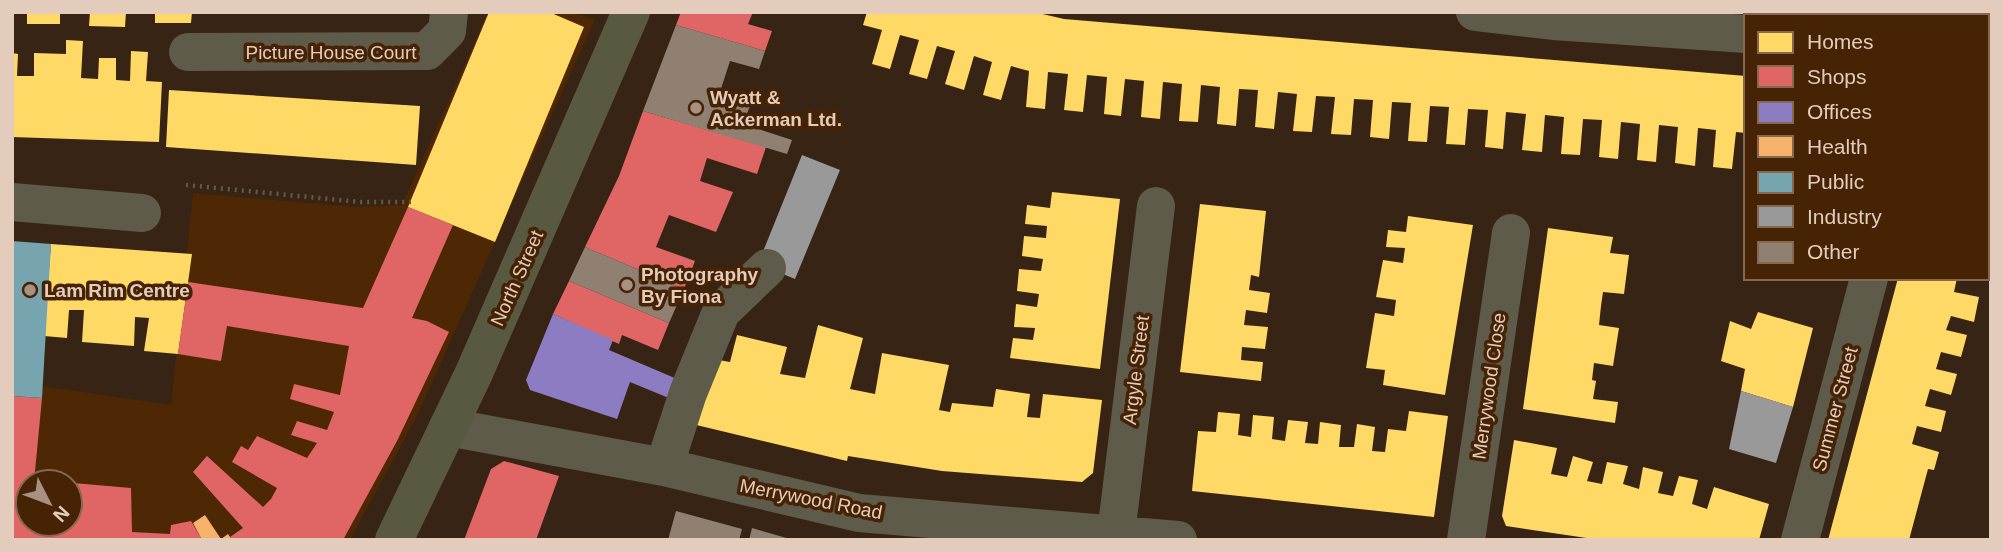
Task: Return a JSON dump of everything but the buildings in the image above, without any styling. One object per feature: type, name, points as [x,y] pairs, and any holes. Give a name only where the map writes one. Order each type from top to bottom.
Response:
[{"type":"main road","name":"North Street","points":[[394,540],[529,250],[631,12]]},
{"type":"street","name":"Picture House Court","points":[[188,52],[427,51],[447,31],[449,12]]},
{"type":"street","points":[[1475,12],[1553,21],[1744,34]]},
{"type":"street","points":[[12,202],[142,213]]},
{"type":"street","name":"Argyle Street","points":[[1116,534],[1156,206]]},
{"type":"street","name":"Merrywood Close","points":[[1466,540],[1511,233]]},
{"type":"street","points":[[664,467],[688,393],[721,312],[767,268]]},
{"type":"street","name":"Summer Street","points":[[1800,540],[1868,280]]},
{"type":"street","name":"Merrywood Road","points":[[448,428],[664,467],[859,513],[1178,540]]},
{"type":"path","points":[[186,185],[359,202],[411,202]]},
{"type":"shaded area","points":[[488,12],[571,12],[595,19],[417,416],[350,540],[29,540],[84,538],[84,468],[35,468],[42,386],[171,405],[193,193],[356,207],[402,205]]},
{"type":"place","name":"Wyatt & Ackerman Ltd.","points":[[696,108]]},
{"type":"place","name":"Photography By Fiona","points":[[627,285]]},
{"type":"place","name":"Lam Rim Centre","points":[[30,290]]}]
